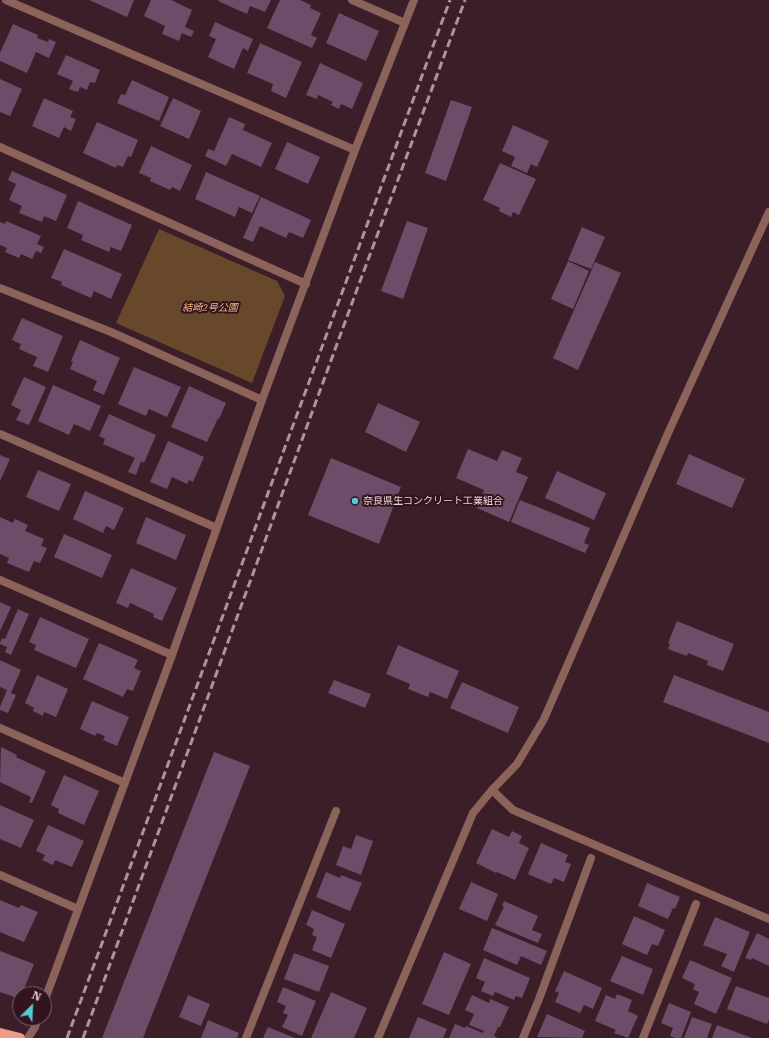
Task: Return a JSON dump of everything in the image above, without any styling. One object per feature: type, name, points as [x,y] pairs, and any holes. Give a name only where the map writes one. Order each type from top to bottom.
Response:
[{"type":"main road","points":[[0,1033],[20,1038]]},
{"type":"street","points":[[6,0],[355,150]]},
{"type":"street","points":[[352,0],[405,23]]},
{"type":"street","points":[[50,986],[172,655],[262,400],[355,150],[414,0]]},
{"type":"street","points":[[0,147],[306,284]]},
{"type":"street","points":[[378,1038],[473,814],[492,790],[517,764],[544,719],[669,430],[769,212]]},
{"type":"street","points":[[0,288],[111,332],[262,400]]},
{"type":"street","points":[[0,434],[217,528]]},
{"type":"street","points":[[0,580],[172,655]]},
{"type":"street","points":[[0,728],[125,783]]},
{"type":"street","points":[[492,790],[513,810],[769,919]]},
{"type":"street","points":[[246,1038],[336,810]]},
{"type":"street","points":[[524,1038],[591,858]]},
{"type":"street","points":[[0,875],[78,909]]},
{"type":"street","points":[[643,1038],[696,904]]},
{"type":"street","points":[[28,1038],[35,1026]]},
{"type":"green space","name":"結崎2号公園","points":[[159,229],[277,281],[285,296],[252,383],[116,323]]},
{"type":"building","points":[[89,0],[134,0],[127,17]]},
{"type":"building","points":[[151,0],[171,0],[192,10],[185,27],[194,31],[191,37],[182,33],[179,41],[162,34],[165,26],[144,16]]},
{"type":"building","points":[[271,0],[265,12],[250,6],[247,14],[218,1]]},
{"type":"building","points":[[280,0],[300,0],[311,5],[310,8],[321,13],[311,35],[317,38],[312,48],[267,28]]},
{"type":"building","points":[[339,13],[379,31],[366,61],[326,43]]},
{"type":"building","points":[[215,22],[253,39],[248,51],[243,48],[234,69],[208,57],[216,39],[209,36]]},
{"type":"building","points":[[13,24],[38,35],[37,38],[48,42],[49,39],[56,42],[49,58],[36,52],[27,73],[0,61],[0,53]]},
{"type":"building","points":[[260,43],[302,62],[286,98],[271,91],[273,84],[247,73]]},
{"type":"building","points":[[66,55],[100,70],[95,83],[90,82],[87,90],[80,87],[78,92],[69,89],[73,81],[57,74]]},
{"type":"building","points":[[320,63],[363,83],[352,109],[341,104],[339,109],[331,105],[333,102],[318,95],[317,99],[306,95]]},
{"type":"building","points":[[0,79],[22,89],[10,116],[0,112]]},
{"type":"building","points":[[132,80],[169,97],[159,121],[117,103],[121,94],[125,95]]},
{"type":"building","points":[[44,98],[73,111],[70,117],[76,119],[71,131],[64,127],[59,138],[32,126]]},
{"type":"building","points":[[173,98],[201,111],[189,139],[160,126]]},
{"type":"building","points":[[451,100],[472,107],[446,181],[425,173]]},
{"type":"building","points":[[229,117],[245,124],[243,130],[272,143],[261,167],[232,154],[226,166],[205,156],[208,149],[214,151]]},
{"type":"building","points":[[97,122],[138,140],[131,157],[128,156],[123,167],[117,165],[116,168],[83,153]]},
{"type":"building","points":[[513,125],[549,141],[537,167],[531,164],[527,173],[511,166],[515,157],[502,151]]},
{"type":"building","points":[[287,142],[320,157],[308,184],[275,169]]},
{"type":"building","points":[[151,146],[192,165],[180,191],[172,187],[170,190],[150,181],[151,178],[139,173]]},
{"type":"building","points":[[500,163],[536,179],[519,215],[513,212],[511,217],[499,211],[500,208],[483,200]]},
{"type":"building","points":[[12,171],[67,195],[56,221],[44,216],[42,222],[19,213],[22,206],[9,200],[16,184],[8,180]]},
{"type":"building","points":[[206,172],[260,196],[252,213],[239,207],[235,217],[195,199]]},
{"type":"building","points":[[261,197],[311,220],[303,238],[289,232],[286,238],[260,226],[253,242],[243,238]]},
{"type":"building","points":[[78,201],[132,225],[121,251],[111,247],[109,252],[81,240],[83,235],[67,228]]},
{"type":"building","points":[[6,221],[41,236],[37,244],[44,247],[41,253],[36,251],[32,259],[21,254],[19,258],[5,252],[7,248],[0,245],[0,222],[5,224]]},
{"type":"building","points":[[407,221],[428,228],[403,299],[381,291]]},
{"type":"building","points":[[582,227],[605,237],[591,269],[568,260]]},
{"type":"building","points":[[64,249],[122,274],[111,299],[94,291],[91,298],[61,285],[62,282],[51,278]]},
{"type":"building","points":[[568,261],[589,271],[573,309],[551,299]]},
{"type":"building","points":[[595,262],[621,273],[578,370],[553,358]]},
{"type":"building","points":[[22,318],[63,336],[48,372],[33,366],[37,357],[19,349],[21,344],[12,340]]},
{"type":"building","points":[[80,340],[120,358],[104,395],[93,390],[97,381],[70,369],[73,362],[71,361]]},
{"type":"building","points":[[134,367],[181,387],[167,417],[149,409],[146,416],[118,404]]},
{"type":"building","points":[[24,377],[46,387],[29,425],[16,420],[21,410],[11,405]]},
{"type":"building","points":[[53,385],[101,406],[90,431],[74,424],[69,435],[38,421]]},
{"type":"building","points":[[189,386],[226,403],[207,442],[171,427]]},
{"type":"building","points":[[378,403],[420,422],[406,452],[365,432]]},
{"type":"building","points":[[109,414],[156,435],[144,463],[141,461],[136,475],[128,472],[135,458],[103,444],[105,439],[99,436]]},
{"type":"building","points":[[168,441],[204,457],[193,482],[189,480],[187,484],[172,477],[167,489],[150,482]]},
{"type":"building","points":[[468,449],[497,461],[502,450],[522,458],[516,472],[528,477],[509,522],[477,508],[484,490],[456,478]]},
{"type":"building","points":[[689,454],[745,479],[732,508],[676,484]]},
{"type":"building","points":[[0,455],[10,459],[0,481]]},
{"type":"building","name":"奈良県生コンクリート工業組合","points":[[331,458],[401,487],[379,544],[308,515]]},
{"type":"building","points":[[38,470],[71,484],[59,511],[26,497]]},
{"type":"building","points":[[557,471],[606,493],[594,520],[545,498]]},
{"type":"building","points":[[85,491],[124,508],[114,530],[106,526],[103,533],[73,519]]},
{"type":"building","points":[[520,500],[590,528],[584,543],[589,545],[585,553],[511,522]]},
{"type":"building","points":[[0,517],[13,523],[15,519],[28,525],[25,531],[44,539],[41,546],[47,548],[40,563],[34,561],[29,572],[7,563],[9,558],[0,554]]},
{"type":"building","points":[[146,517],[186,535],[176,560],[136,543]]},
{"type":"building","points":[[64,534],[112,555],[102,578],[54,557]]},
{"type":"building","points":[[131,568],[177,588],[162,621],[153,617],[154,614],[130,603],[128,608],[116,603]]},
{"type":"building","points":[[0,602],[11,607],[0,631]]},
{"type":"building","points":[[18,609],[29,614],[11,655],[5,652],[7,647],[0,643],[2,638],[5,639]]},
{"type":"building","points":[[40,617],[89,639],[76,668],[34,650],[36,645],[29,642]]},
{"type":"building","points":[[677,621],[734,644],[723,671],[707,665],[708,661],[688,653],[687,656],[668,649],[670,644],[668,643]]},
{"type":"building","points":[[99,643],[138,660],[134,668],[141,671],[133,691],[127,689],[123,697],[83,679]]},
{"type":"building","points":[[398,645],[459,671],[447,699],[430,692],[428,697],[408,689],[410,684],[386,674]]},
{"type":"building","points":[[0,660],[21,670],[11,693],[16,695],[8,713],[0,710],[7,690],[0,687]]},
{"type":"building","points":[[37,675],[68,689],[56,717],[44,712],[43,716],[33,711],[34,708],[25,703]]},
{"type":"building","points":[[674,675],[769,712],[769,743],[663,702]]},
{"type":"building","points":[[334,680],[371,694],[365,708],[328,693]]},
{"type":"building","points":[[462,682],[519,707],[508,733],[450,708]]},
{"type":"building","points":[[92,701],[129,717],[117,746],[103,740],[105,736],[97,733],[95,736],[80,729]]},
{"type":"building","points":[[1,747],[17,755],[16,757],[46,771],[32,803],[29,802],[31,797],[0,782]]},
{"type":"building","points":[[214,752],[250,766],[143,1038],[102,1038]]},
{"type":"building","points":[[64,775],[99,791],[84,825],[58,813],[59,809],[51,805]]},
{"type":"building","points":[[0,805],[34,820],[21,848],[0,839]]},
{"type":"building","points":[[48,825],[84,841],[72,867],[55,860],[53,865],[42,860],[45,855],[36,851]]},
{"type":"building","points":[[492,829],[509,837],[512,831],[522,836],[519,843],[529,848],[515,880],[476,863]]},
{"type":"building","points":[[356,835],[373,841],[361,875],[336,865],[343,846],[351,849]]},
{"type":"building","points":[[541,843],[568,855],[565,862],[571,864],[564,882],[554,878],[551,884],[528,874]]},
{"type":"building","points":[[326,872],[340,878],[341,875],[362,883],[350,911],[316,897]]},
{"type":"building","points":[[471,882],[498,894],[487,921],[459,909]]},
{"type":"building","points":[[647,883],[680,897],[675,909],[673,908],[668,919],[638,906]]},
{"type":"building","points":[[0,900],[19,908],[21,905],[38,912],[24,942],[0,932]]},
{"type":"building","points":[[504,901],[538,916],[532,930],[542,934],[538,943],[495,925],[504,907],[502,906]]},
{"type":"building","points":[[312,910],[345,924],[331,958],[312,950],[317,937],[312,935],[314,929],[306,925]]},
{"type":"building","points":[[634,916],[665,930],[658,946],[652,944],[647,955],[622,944]]},
{"type":"building","points":[[715,917],[750,932],[734,972],[721,966],[727,954],[703,945]]},
{"type":"building","points":[[492,928],[547,951],[541,965],[521,956],[517,965],[483,950]]},
{"type":"building","points":[[757,933],[769,939],[769,966],[752,958],[751,960],[745,958]]},
{"type":"building","points":[[0,951],[34,964],[25,986],[12,986],[12,996],[0,992]]},
{"type":"building","points":[[444,952],[471,964],[449,1015],[422,1004]]},
{"type":"building","points":[[294,953],[329,966],[319,992],[284,979]]},
{"type":"building","points":[[622,956],[653,969],[643,995],[610,981]]},
{"type":"building","points":[[484,958],[530,978],[522,998],[516,996],[514,1000],[495,992],[493,996],[481,991],[485,982],[476,978]]},
{"type":"building","points":[[690,960],[732,978],[716,1014],[694,1004],[699,992],[693,989],[695,984],[682,978]]},
{"type":"building","points":[[564,971],[602,988],[593,1009],[584,1005],[580,1013],[555,1002],[559,993],[555,991]]},
{"type":"building","points":[[736,986],[769,998],[769,1020],[767,1024],[727,1009]]},
{"type":"building","points":[[283,987],[316,1001],[302,1036],[282,1027],[288,1015],[283,1013],[286,1006],[277,1002]]},
{"type":"building","points":[[331,992],[367,1008],[354,1038],[311,1038]]},
{"type":"building","points":[[617,994],[632,1000],[628,1011],[638,1016],[628,1038],[614,1033],[616,1030],[595,1021],[606,995],[615,999]]},
{"type":"building","points":[[188,995],[210,1004],[201,1026],[179,1017]]},
{"type":"building","points":[[472,995],[489,1003],[490,999],[509,1007],[494,1036],[498,1038],[449,1038],[455,1024],[465,1028],[466,1026],[483,1033],[484,1031],[469,1025],[474,1014],[465,1010]]},
{"type":"building","points":[[669,1003],[691,1012],[681,1038],[670,1036],[673,1028],[661,1023]]},
{"type":"building","points":[[547,1014],[585,1031],[582,1038],[537,1037]]},
{"type":"building","points":[[418,1017],[447,1029],[443,1038],[409,1038]]},
{"type":"building","points":[[692,1017],[712,1024],[707,1038],[684,1038]]},
{"type":"building","points":[[208,1020],[239,1033],[237,1038],[201,1038]]},
{"type":"building","points":[[717,1025],[752,1038],[712,1038]]},
{"type":"building","points":[[268,1027],[295,1038],[263,1038]]},
{"type":"railway","points":[[67,1038],[450,0]]},
{"type":"railway","points":[[83,1038],[359,284],[465,0]]},
{"type":"place","name":"奈良県生コンクリート工業組合","points":[[355,501]]}]
